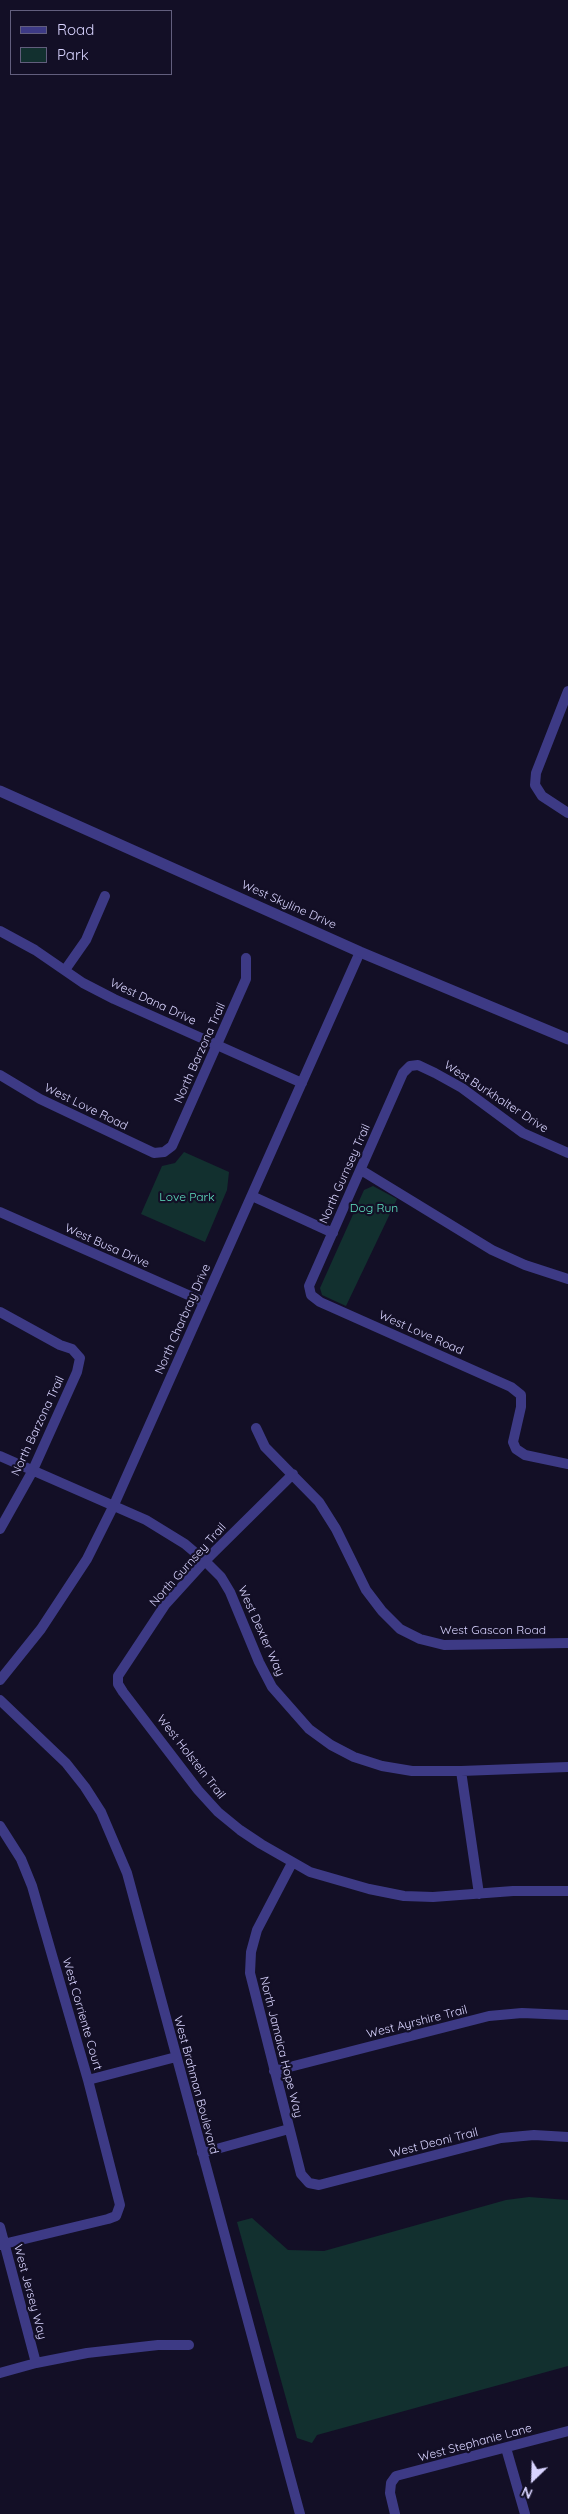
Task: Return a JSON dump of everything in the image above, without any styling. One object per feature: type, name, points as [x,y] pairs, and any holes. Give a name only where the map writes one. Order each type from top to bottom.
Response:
[{"type":"street","points":[[568,692],[536,773],[535,785],[542,796],[568,813]]},
{"type":"street","name":"West Skyline Drive","points":[[0,791],[360,952],[568,1039]]},
{"type":"street","points":[[65,970],[86,940],[105,896]]},
{"type":"street","name":"West Dana Drive","points":[[0,931],[65,970],[83,984],[114,1000],[302,1083]]},
{"type":"street","name":"North Charbray Drive","points":[[0,1680],[24,1652],[57,1606],[87,1559],[113,1507],[360,952]]},
{"type":"street","name":"North Barzona Trail","points":[[164,1152],[172,1146],[246,979],[246,958]]},
{"type":"street","name":"West Burkhalter Drive","points":[[410,1066],[418,1065],[462,1088],[523,1133],[568,1153]]},
{"type":"street","name":"North Gurnsey Trail","points":[[311,1295],[309,1286],[404,1073],[410,1066]]},
{"type":"street","name":"West Love Road","points":[[0,1075],[40,1099],[154,1153],[164,1152]]},
{"type":"street","points":[[361,1170],[492,1250],[525,1265],[568,1279]]},
{"type":"street","points":[[252,1196],[333,1233]]},
{"type":"street","name":"West Busa Drive","points":[[0,1212],[204,1302]]},
{"type":"street","name":"West Love Road","points":[[311,1295],[320,1302],[511,1387],[520,1395],[520,1407],[513,1442],[516,1449],[525,1455],[568,1464]]},
{"type":"street","name":"North Barzona Trail","points":[[0,1312],[60,1345],[72,1349],[80,1358],[77,1372],[32,1472],[0,1529]]},
{"type":"street","name":"West Gascon Road","points":[[256,1428],[265,1447],[319,1502],[336,1530],[366,1590],[382,1611],[400,1629],[420,1639],[444,1644],[568,1643]]},
{"type":"street","name":"West Dexter Way","points":[[0,1456],[32,1472],[166,1530],[205,1561],[220,1577],[230,1592],[259,1662],[272,1687],[309,1729],[331,1745],[354,1757],[382,1766],[412,1771],[568,1767]]},
{"type":"street","name":"North Gurnsey Trail","points":[[118,1684],[118,1676],[165,1605],[205,1561],[293,1474]]},
{"type":"street","name":"West Holstein Trail","points":[[118,1684],[198,1790],[218,1812],[240,1830],[292,1863],[334,1880],[404,1896],[433,1898],[513,1890],[568,1891]]},
{"type":"street","name":"West Brahman Boulevard","points":[[0,1700],[66,1763],[100,1812],[127,1873],[300,2514]]},
{"type":"street","points":[[461,1771],[479,1894]]},
{"type":"street","name":"West Corriente Court","points":[[0,1826],[20,1859],[32,1886],[88,2080],[120,2205],[116,2216],[2,2245]]},
{"type":"street","name":"North Jamaica Hope Way","points":[[292,1863],[257,1930],[250,1952],[250,1973],[301,2174],[309,2183]]},
{"type":"street","name":"West Ayrshire Trail","points":[[274,2071],[489,2016],[522,2013],[568,2015]]},
{"type":"street","points":[[88,2080],[176,2056]]},
{"type":"street","points":[[202,2153],[289,2129]]},
{"type":"street","name":"West Deoni Trail","points":[[309,2183],[319,2185],[501,2138],[534,2135],[568,2137]]},
{"type":"street","name":"West Jersey Way","points":[[0,2228],[2,2245],[36,2363]]},
{"type":"street","points":[[0,2373],[36,2363],[127,2348],[158,2344],[189,2345]]},
{"type":"street","name":"West Stephanie Lane","points":[[395,2514],[390,2493],[391,2483],[396,2476],[568,2430]]},
{"type":"street","points":[[506,2448],[525,2514]]},
{"type":"green space","name":"Love Park","points":[[184,1152],[229,1172],[227,1190],[205,1242],[141,1214],[162,1166],[175,1163]]},
{"type":"green space","name":"Dog Run","points":[[373,1186],[397,1199],[346,1306],[322,1295],[320,1288],[364,1190]]},
{"type":"green space","points":[[529,2197],[568,2200],[568,2366],[317,2435],[312,2443],[297,2438],[237,2222],[252,2218],[288,2250],[324,2251],[506,2200]]}]
